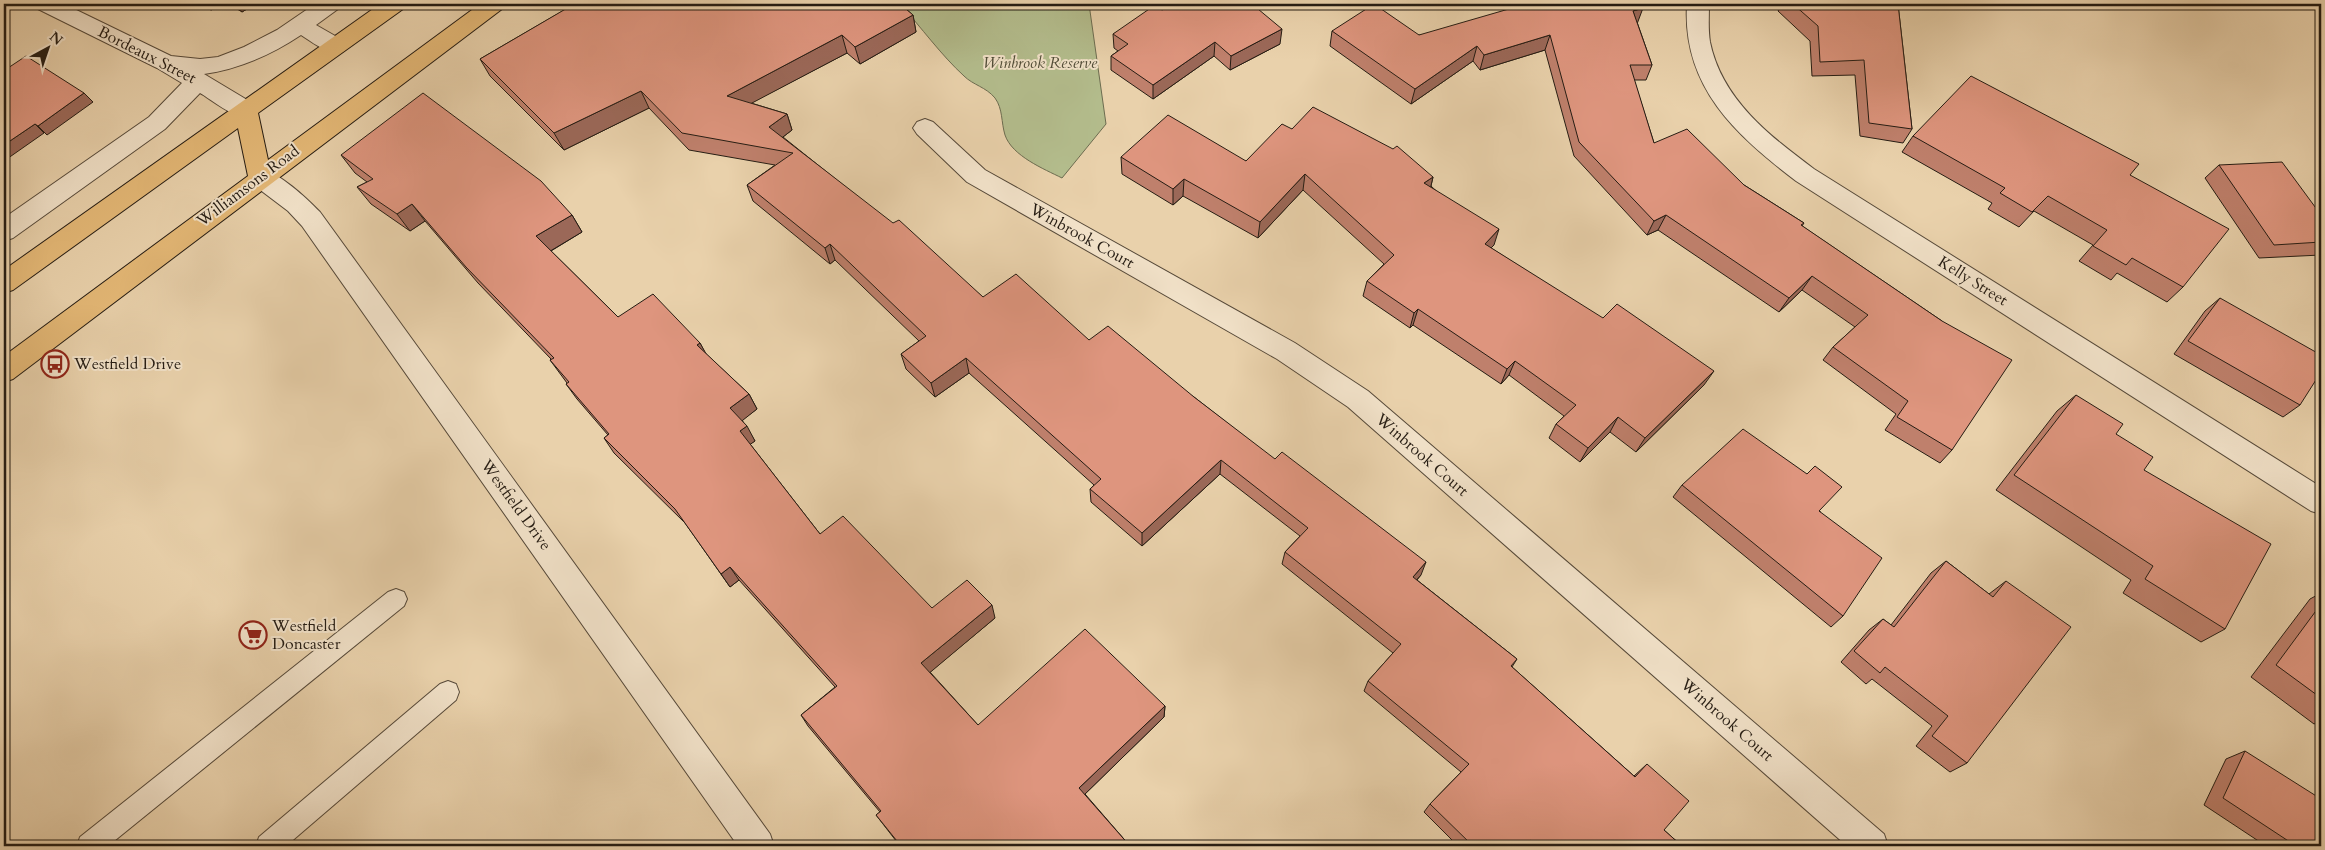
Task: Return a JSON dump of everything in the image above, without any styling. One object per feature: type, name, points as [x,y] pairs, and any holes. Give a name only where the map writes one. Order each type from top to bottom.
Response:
[{"type":"main road","points":[[4,283],[394,4]]},
{"type":"main road","name":"Williamsons Road","points":[[4,371],[260,177],[494,4]]},
{"type":"main road","points":[[246,110],[260,177]]},
{"type":"street","name":"Bordeaux Street","points":[[46,4],[165,62],[246,110]]},
{"type":"street","points":[[165,62],[200,67],[228,61],[260,48],[300,25],[330,4]]},
{"type":"street","name":"Kelly Street","points":[[1698,4],[1696,17],[1699,46],[1710,76],[1730,107],[1762,142],[1806,175],[2321,502]]},
{"type":"street","points":[[300,25],[336,46]]},
{"type":"street","points":[[4,231],[157,123],[198,81]]},
{"type":"street","name":"Winbrook Court","points":[[925,128],[976,176],[1286,351],[1358,399],[1872,846]]},
{"type":"street","name":"Westfield Drive","points":[[260,177],[297,204],[311,219],[758,846]]},
{"type":"lane","points":[[98,843],[396,599]]},
{"type":"lane","points":[[268,846],[448,692]]},
{"type":"green space","name":"Winbrook Reserve","points":[[900,4],[1089,4],[1106,124],[1062,178],[1029,161],[1009,143],[995,98],[956,68]]},
{"type":"building","points":[[564,4],[900,4],[913,15],[855,47],[842,35],[727,96],[787,114],[769,127],[893,223],[899,220],[983,297],[1016,274],[1089,340],[1108,326],[1194,397],[1275,459],[1282,452],[1426,562],[1413,577],[1517,659],[1511,666],[1635,777],[1647,764],[1689,801],[1664,830],[1682,846],[1537,846],[1530,840],[1524,846],[1473,846],[1430,804],[1469,764],[1368,681],[1401,644],[1285,552],[1308,528],[1221,460],[1142,533],[1090,489],[1101,479],[966,358],[931,383],[901,354],[926,336],[830,244],[825,248],[747,185],[793,153],[682,133],[641,91],[554,133],[480,59],[569,7]]},
{"type":"building","points":[[1173,4],[1252,4],[1282,29],[1231,56],[1215,42],[1153,85],[1111,56],[1128,44],[1113,34],[1155,5],[1162,10]]},
{"type":"building","points":[[1374,4],[1419,35],[1526,4],[1642,4],[1643,8],[1633,11],[1652,65],[1630,65],[1654,143],[1687,129],[1744,185],[1804,223],[1801,225],[1942,321],[2012,360],[1952,450],[1897,417],[1908,401],[1833,347],[1868,315],[1812,276],[1789,298],[1666,215],[1654,221],[1579,142],[1550,35],[1484,55],[1477,46],[1415,89],[1332,31]]},
{"type":"building","points":[[1793,4],[1898,4],[1912,129],[1869,123],[1864,60],[1820,62],[1818,26]]},
{"type":"building","points":[[26,56],[84,93],[38,126],[35,124],[4,145],[4,68],[5,70]]},
{"type":"building","points":[[1971,76],[2139,164],[2130,175],[2229,229],[2183,287],[2132,258],[2126,265],[2093,246],[2107,230],[2048,196],[2032,212],[2000,193],[2005,188],[1913,136]]},
{"type":"building","points":[[423,93],[541,181],[572,215],[536,236],[618,317],[653,294],[700,343],[697,345],[749,394],[730,408],[747,426],[740,431],[820,534],[843,516],[932,608],[967,580],[992,605],[921,663],[978,725],[1085,629],[1165,706],[1079,788],[1130,846],[901,846],[876,815],[881,811],[801,715],[837,686],[730,567],[721,574],[675,509],[604,438],[609,434],[566,384],[569,382],[550,360],[554,358],[466,267],[412,204],[397,214],[357,187],[373,179],[341,155]]},
{"type":"building","points":[[1313,107],[1393,149],[1397,146],[1433,177],[1424,183],[1499,229],[1485,244],[1603,318],[1617,304],[1714,371],[1645,438],[1618,417],[1588,448],[1556,424],[1576,405],[1515,361],[1507,369],[1418,309],[1414,313],[1367,281],[1394,255],[1305,174],[1260,222],[1184,179],[1173,189],[1121,157],[1168,115],[1246,161],[1282,124],[1292,129]]},
{"type":"building","points":[[2282,162],[2321,215],[2321,242],[2274,245],[2219,165]]},
{"type":"building","points":[[2220,298],[2321,355],[2321,372],[2300,405],[2188,341]]},
{"type":"building","points":[[2076,395],[2123,424],[2116,434],[2153,457],[2144,470],[2271,544],[2225,629],[2145,579],[2153,566],[2014,475]]},
{"type":"building","points":[[1743,429],[1807,474],[1815,466],[1842,487],[1819,511],[1882,558],[1843,616],[1682,485]]},
{"type":"building","points":[[1946,561],[1993,597],[2006,581],[2071,627],[1967,763],[1932,736],[1948,716],[1885,667],[1880,673],[1854,651],[1883,619],[1894,627]]},
{"type":"building","points":[[2321,604],[2321,698],[2276,665]]},
{"type":"building","points":[[2245,751],[2321,799],[2321,846],[2296,846],[2223,798]]},
{"type":"place","name":"Westfield Drive","points":[[55,364]]},
{"type":"place","name":"Westfield Doncaster","points":[[253,635]]}]
